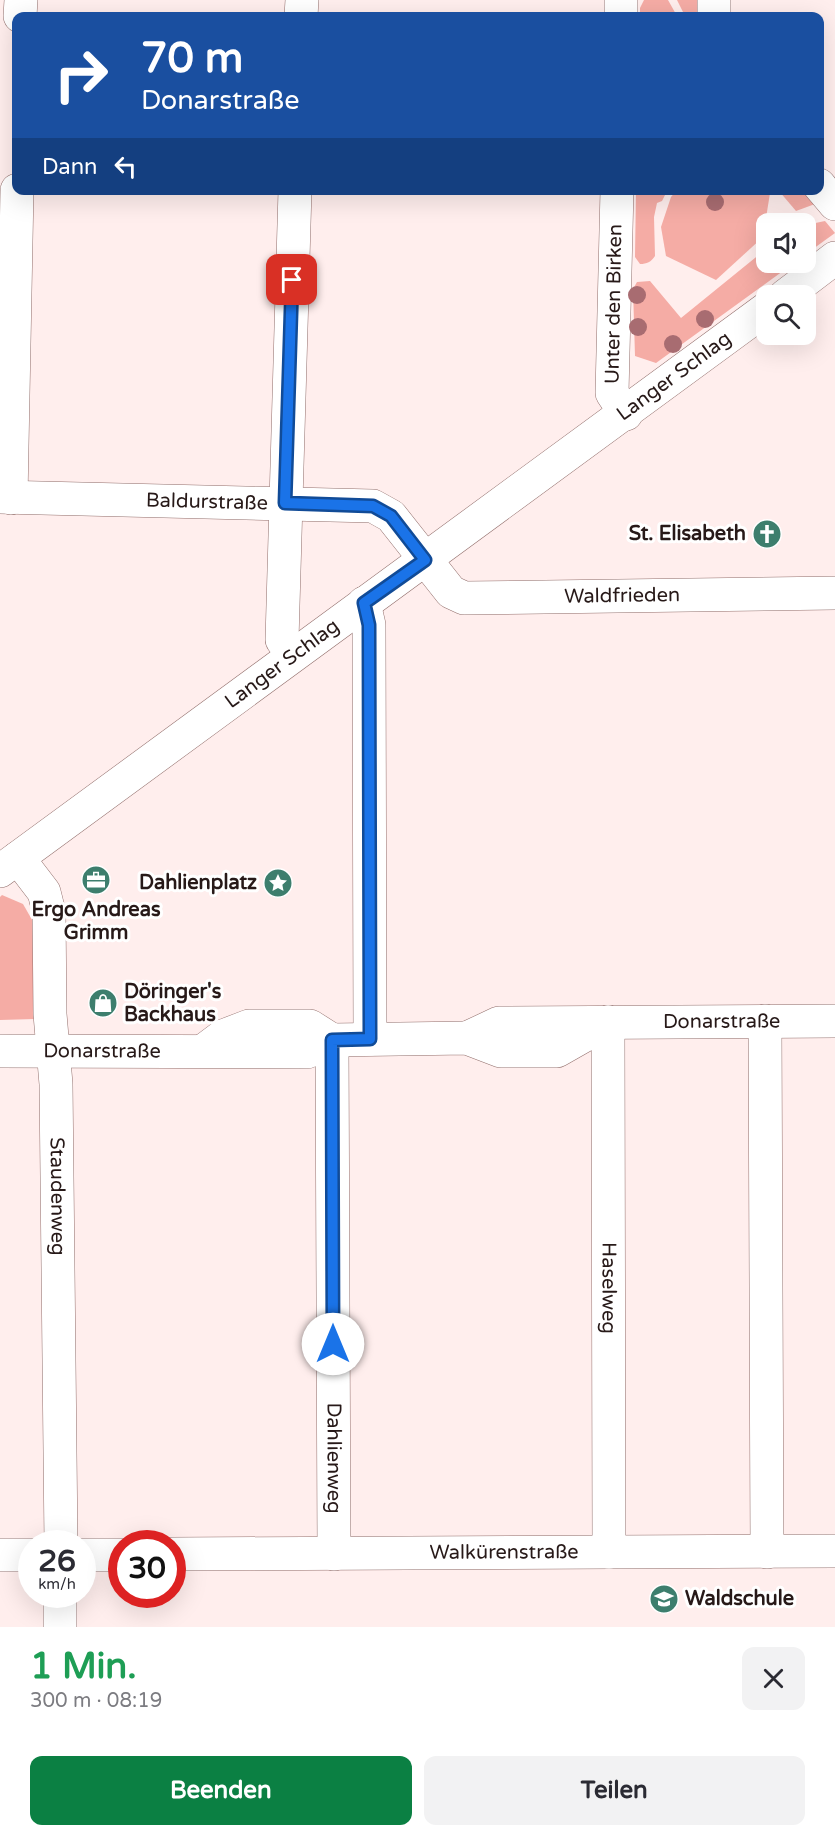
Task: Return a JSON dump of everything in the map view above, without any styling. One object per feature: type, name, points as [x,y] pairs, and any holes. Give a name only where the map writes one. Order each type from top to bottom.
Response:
[{"type":"street","points":[[824,191],[835,204]]},
{"type":"street","points":[[5,498],[17,195]]},
{"type":"street","points":[[287,648],[285,503],[296,195]]},
{"type":"street","name":"Unter den Birken","points":[[617,195],[612,393],[626,414]]},
{"type":"street","points":[[799,285],[835,258]]},
{"type":"street","name":"Langer Schlag","points":[[9,865],[287,648],[364,603],[425,560],[756,316]]},
{"type":"street","name":"Baldurstraße","points":[[5,498],[373,506],[391,516],[425,560]]},
{"type":"street","name":"Waldfrieden","points":[[425,560],[451,592],[464,598],[835,593]]},
{"type":"street","points":[[364,603],[369,625],[370,1039]]},
{"type":"street","name":"Staudenweg","points":[[9,865],[44,892],[49,912],[50,1014],[56,1084],[61,1530]]},
{"type":"street","points":[[765,1021],[767,1552]]},
{"type":"street","name":"Donarstraße","points":[[0,1051],[203,1051],[223,1036],[249,1026],[310,1026],[332,1040],[467,1038],[501,1051],[557,1051],[608,1022],[835,1021]]},
{"type":"street","name":"Haselweg","points":[[608,1022],[609,1552]]},
{"type":"street","name":"Dahlienweg","points":[[332,1040],[334,1554]]},
{"type":"street","name":"Walkürenstraße","points":[[186,1554],[835,1551]]},
{"type":"street","points":[[0,1555],[18,1555]]},
{"type":"street","points":[[60,1608],[60,1627]]},
{"type":"shaded area","points":[[644,0],[668,0],[675,12],[640,12]]},
{"type":"shaded area","points":[[677,0],[699,0],[701,12],[683,12]]},
{"type":"shaded area","points":[[636,195],[665,195],[662,201],[657,203],[654,217],[655,256],[642,264],[635,257]]},
{"type":"shaded area","points":[[673,195],[770,195],[767,213],[756,213],[756,243],[716,280],[666,256],[661,227]]},
{"type":"shaded area","points":[[782,195],[807,195],[815,204],[796,211]]},
{"type":"shaded area","points":[[825,221],[835,233],[816,247],[816,223]]},
{"type":"shaded area","points":[[756,257],[756,273],[780,273],[764,285],[756,285],[756,291],[656,363],[635,356],[633,289],[637,282],[650,281],[681,318]]},
{"type":"shaded area","points":[[2,895],[23,904],[35,925],[35,1019],[0,1020],[0,897]]},
{"type":"place","name":"St. Elisabeth","points":[[767,534]]},
{"type":"place","name":"Ergo Andreas Grimm","points":[[96,880]]},
{"type":"place","name":"Dahlienplatz","points":[[278,883]]},
{"type":"place","name":"Döringer's Backhaus","points":[[103,1003]]},
{"type":"place","name":"Waldschule","points":[[664,1599]]},
{"type":"route","points":[[292,280],[285,503],[373,506],[391,516],[425,560],[364,603],[369,625],[370,1039],[332,1040],[333,1344]]}]
